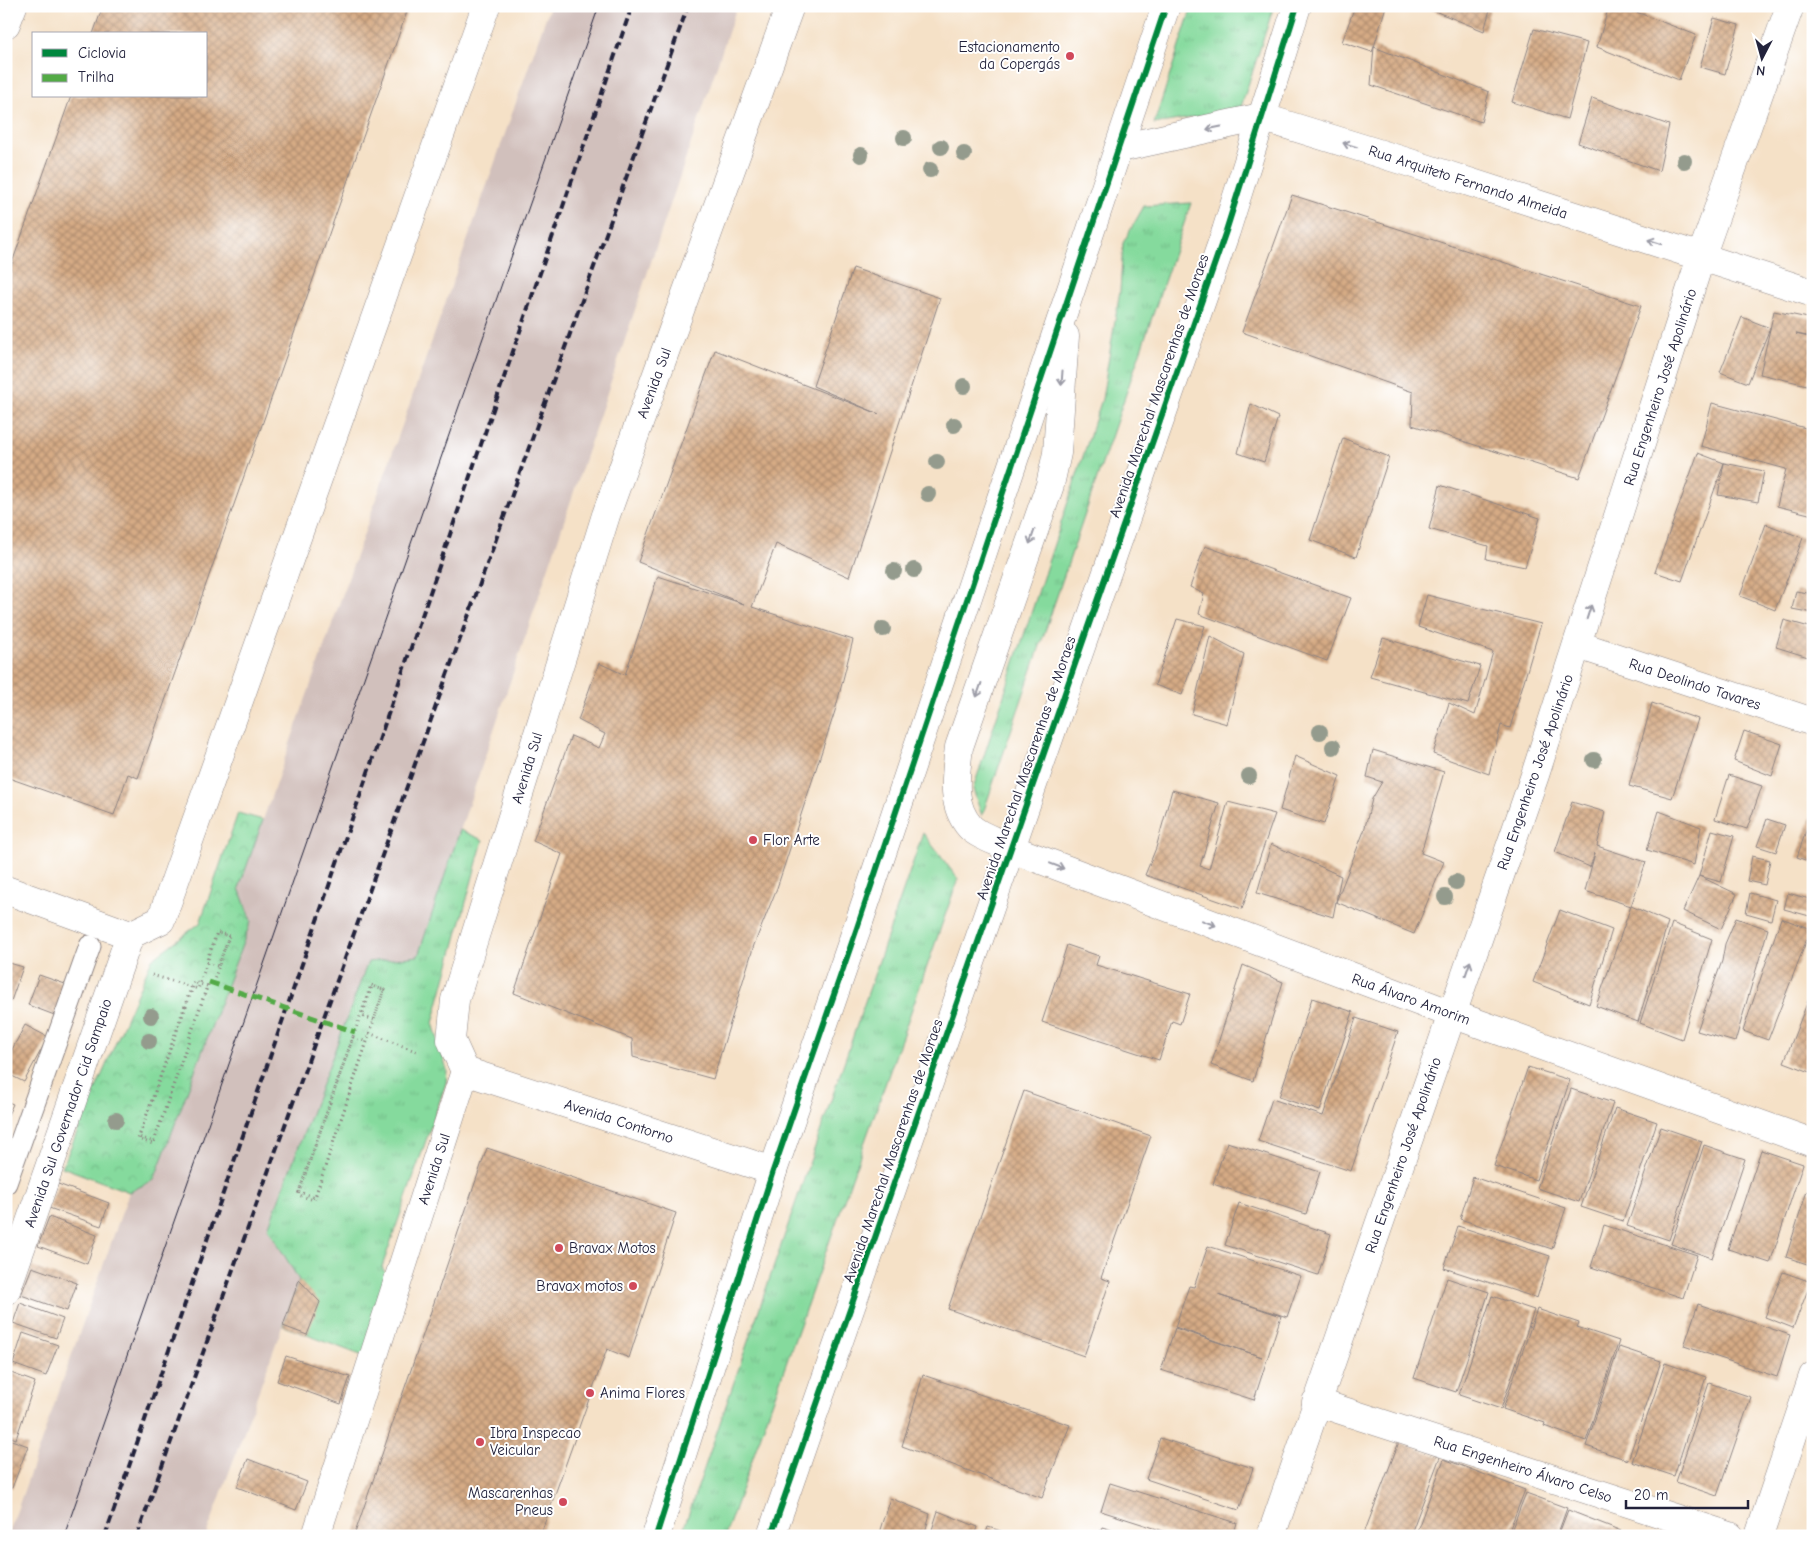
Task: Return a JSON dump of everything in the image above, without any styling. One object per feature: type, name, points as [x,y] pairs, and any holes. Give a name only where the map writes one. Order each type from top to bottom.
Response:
[{"type":"main road","points":[[6,24],[13,6]]},
{"type":"main road","points":[[6,890],[130,935],[161,920],[486,6]]},
{"type":"main road","name":"Avenida Sul","points":[[316,1536],[465,1071],[451,1040],[455,1000],[606,514],[790,6]]},
{"type":"main road","points":[[656,1536],[773,1171],[857,928],[1120,148],[1166,6]]},
{"type":"main road","name":"Avenida Marechal Mascarenhas de Moraes","points":[[771,1536],[1226,231],[1297,6]]},
{"type":"main road","name":"Rua Engenheiro José Apolinário","points":[[1271,1536],[1578,645],[1702,257],[1790,6]]},
{"type":"main road","points":[[1120,148],[1261,117]]},
{"type":"main road","name":"Rua Arquiteto Fernando Almeida","points":[[1261,117],[1813,293]]},
{"type":"main road","name":"Rua Álvaro Amorim","points":[[1069,295],[1057,452],[1050,485],[959,747],[955,787],[960,810],[970,828],[1012,849],[1452,1014],[1813,1143]]},
{"type":"main road","name":"Rua Deolindo Tavares","points":[[1578,645],[1813,722]]},
{"type":"main road","name":"Avenida Sul Governador Cid Sampaio","points":[[6,1291],[130,935]]},
{"type":"main road","name":"Avenida Contorno","points":[[465,1071],[773,1171]]},
{"type":"main road","points":[[1759,1536],[1813,1376]]},
{"type":"main road","name":"Rua Engenheiro Álvaro Celso","points":[[1316,1402],[1730,1536]]},
{"type":"lane","points":[[6,1183],[90,946]]},
{"type":"path","points":[[120,966],[192,988],[198,988],[217,933],[229,936],[218,966],[206,962],[217,932],[229,936],[211,982],[154,1142],[146,1139],[139,1136],[194,982],[206,986],[206,988],[190,1034],[166,1108],[160,1126],[156,1135],[153,1144],[138,1139],[142,1130],[192,988]]},
{"type":"path","points":[[362,1016],[372,986],[384,990],[369,1035],[366,1044],[363,1053],[360,1062],[347,1099],[323,1172],[317,1191],[314,1200],[298,1195],[302,1186],[353,1037],[360,1039],[367,1042],[315,1197],[307,1195],[299,1192],[371,985],[384,990],[374,1020],[362,1016]]},
{"type":"shaded area","points":[[550,6],[737,6],[418,956],[368,962],[268,1228],[299,1280],[206,1536],[8,1536],[129,1192],[154,1180],[251,922],[239,888]]},
{"type":"green space","points":[[1192,6],[1274,6],[1240,110],[1154,124]]},
{"type":"green space","points":[[1191,203],[982,816],[973,789],[1102,399],[1120,291],[1123,243],[1144,206]]},
{"type":"green space","points":[[238,813],[263,820],[239,888],[251,921],[154,1180],[129,1192],[62,1167],[152,959],[200,923]]},
{"type":"green space","points":[[460,830],[483,840],[433,1023],[447,1070],[446,1083],[382,1267],[391,1283],[366,1357],[283,1326],[299,1280],[268,1228],[368,962],[418,956]]},
{"type":"green space","points":[[923,833],[958,879],[725,1536],[681,1536]]},
{"type":"building","points":[[103,6],[409,6],[138,778],[128,774],[114,815],[6,777],[6,280],[70,98],[208,98],[208,32],[94,32]]},
{"type":"building","points":[[1355,6],[1386,6],[1372,52],[1342,42]]},
{"type":"building","points":[[1432,6],[1491,6],[1484,31],[1432,10]]},
{"type":"building","points":[[1609,6],[1621,6],[1696,35],[1679,80],[1597,47]]},
{"type":"building","points":[[1714,18],[1739,25],[1725,74],[1700,67]]},
{"type":"building","points":[[1534,29],[1587,43],[1567,119],[1512,102]]},
{"type":"building","points":[[1374,47],[1489,92],[1481,122],[1371,85]]},
{"type":"building","points":[[1592,98],[1669,125],[1659,171],[1578,143]]},
{"type":"building","points":[[1292,195],[1641,306],[1579,478],[1412,425],[1413,392],[1242,332]]},
{"type":"building","points":[[853,268],[940,298],[849,577],[776,544],[752,607],[853,640],[835,711],[777,888],[754,945],[713,1079],[633,1057],[632,1039],[514,993],[562,854],[533,841],[571,736],[599,748],[605,734],[578,720],[599,663],[625,675],[658,576],[744,604],[638,562],[715,350],[879,414],[813,386]]},
{"type":"building","points":[[1774,311],[1813,319],[1813,337],[1796,334],[1813,338],[1813,357],[1807,385],[1760,374]]},
{"type":"building","points":[[1742,317],[1770,328],[1748,383],[1720,372]]},
{"type":"building","points":[[1712,403],[1813,430],[1813,467],[1811,475],[1813,476],[1813,515],[1777,506],[1786,469],[1701,446]]},
{"type":"building","points":[[1251,404],[1278,417],[1264,462],[1238,453]]},
{"type":"building","points":[[1343,438],[1389,457],[1356,557],[1310,540]]},
{"type":"building","points":[[1698,453],[1724,463],[1682,581],[1655,572]]},
{"type":"building","points":[[1724,463],[1764,471],[1758,502],[1718,495]]},
{"type":"building","points":[[1440,485],[1540,518],[1525,567],[1486,559],[1488,546],[1429,529]]},
{"type":"building","points":[[1766,524],[1803,538],[1775,610],[1740,596]]},
{"type":"building","points":[[1205,546],[1351,598],[1327,661],[1199,614],[1204,594],[1190,587]]},
{"type":"building","points":[[1796,591],[1813,594],[1813,613],[1792,609]]},
{"type":"building","points":[[1427,595],[1541,624],[1510,728],[1501,725],[1489,774],[1433,754],[1449,703],[1475,715],[1493,652],[1418,627]]},
{"type":"building","points":[[1177,619],[1205,626],[1182,695],[1155,685]]},
{"type":"building","points":[[1784,620],[1813,628],[1813,642],[1808,657],[1776,647]]},
{"type":"building","points":[[1210,636],[1244,654],[1227,724],[1192,714]]},
{"type":"building","points":[[1383,638],[1480,666],[1468,704],[1370,677]]},
{"type":"building","points":[[1652,703],[1698,719],[1672,798],[1629,786]]},
{"type":"building","points":[[1744,731],[1782,744],[1772,776],[1734,761]]},
{"type":"building","points":[[1373,750],[1444,772],[1421,853],[1444,862],[1414,934],[1336,902],[1364,831],[1372,799],[1382,782],[1367,777]]},
{"type":"building","points":[[1295,756],[1340,776],[1324,824],[1280,810]]},
{"type":"building","points":[[1729,775],[1762,786],[1747,829],[1715,819]]},
{"type":"building","points":[[1172,790],[1219,803],[1200,866],[1209,869],[1228,802],[1275,814],[1242,909],[1145,875],[1156,848]]},
{"type":"building","points":[[1572,802],[1605,812],[1597,846],[1646,862],[1631,906],[1585,891],[1595,853],[1590,867],[1555,852]]},
{"type":"building","points":[[1659,811],[1701,827],[1694,865],[1647,850]]},
{"type":"building","points":[[1813,811],[1813,863],[1797,857]]},
{"type":"building","points":[[1767,819],[1785,825],[1776,852],[1757,846]]},
{"type":"building","points":[[1712,830],[1734,836],[1721,882],[1699,876]]},
{"type":"building","points":[[1271,844],[1341,876],[1333,917],[1257,893]]},
{"type":"building","points":[[1752,856],[1770,860],[1765,885],[1747,881]]},
{"type":"building","points":[[1699,876],[1737,894],[1721,929],[1683,911]]},
{"type":"building","points":[[1750,893],[1776,900],[1771,920],[1746,913]]},
{"type":"building","points":[[1788,893],[1813,900],[1813,917],[1784,909]]},
{"type":"building","points":[[1631,906],[1668,922],[1638,1022],[1596,1006]]},
{"type":"building","points":[[1560,910],[1612,930],[1589,1004],[1533,982]]},
{"type":"building","points":[[1736,918],[1768,929],[1735,1042],[1697,1031],[1722,961],[1725,944]]},
{"type":"building","points":[[1781,918],[1811,929],[1768,1040],[1743,1031]]},
{"type":"building","points":[[1672,923],[1712,939],[1682,1039],[1640,1023]]},
{"type":"building","points":[[1067,945],[1099,956],[1096,965],[1190,994],[1180,1024],[1172,1021],[1159,1060],[1042,1022]]},
{"type":"building","points":[[6,962],[23,967],[11,1001],[6,999]]},
{"type":"building","points":[[1243,965],[1283,982],[1253,1081],[1211,1065]]},
{"type":"building","points":[[39,975],[68,985],[57,1016],[28,1005]]},
{"type":"building","points":[[1813,988],[1813,1073],[1784,1062]]},
{"type":"building","points":[[1312,998],[1353,1012],[1320,1111],[1279,1097]]},
{"type":"building","points":[[1356,1018],[1398,1032],[1351,1171],[1258,1141],[1272,1099],[1323,1116]]},
{"type":"building","points":[[25,1025],[48,1037],[24,1082],[6,1073],[6,1061]]},
{"type":"building","points":[[1528,1067],[1570,1080],[1536,1180],[1494,1166]]},
{"type":"building","points":[[1571,1089],[1613,1103],[1579,1202],[1537,1188]]},
{"type":"building","points":[[1024,1091],[1151,1136],[1101,1278],[1110,1281],[1084,1356],[948,1309]]},
{"type":"building","points":[[6,1101],[13,1104],[6,1119]]},
{"type":"building","points":[[1615,1108],[1657,1122],[1623,1221],[1581,1207]]},
{"type":"building","points":[[1661,1127],[1702,1141],[1669,1240],[1627,1226]]},
{"type":"building","points":[[1227,1142],[1320,1172],[1306,1214],[1213,1184]]},
{"type":"building","points":[[1704,1145],[1745,1159],[1712,1258],[1671,1244]]},
{"type":"building","points":[[487,1148],[676,1213],[629,1358],[607,1349],[540,1536],[354,1536]]},
{"type":"building","points":[[1761,1150],[1803,1164],[1770,1263],[1728,1249]]},
{"type":"building","points":[[1473,1177],[1566,1208],[1552,1249],[1460,1219]]},
{"type":"building","points":[[58,1184],[109,1203],[101,1226],[49,1208]]},
{"type":"building","points":[[1807,1191],[1813,1193],[1813,1266],[1786,1257]]},
{"type":"building","points":[[1239,1203],[1331,1234],[1318,1275],[1225,1245]]},
{"type":"building","points":[[49,1217],[97,1235],[87,1264],[38,1246]]},
{"type":"building","points":[[1604,1225],[1697,1255],[1683,1298],[1591,1267]]},
{"type":"building","points":[[1458,1226],[1550,1256],[1537,1298],[1444,1268]]},
{"type":"building","points":[[1208,1246],[1301,1276],[1287,1317],[1218,1295],[1281,1316],[1254,1400],[1161,1370],[1175,1328],[1262,1357],[1175,1327],[1189,1286],[1194,1287]]},
{"type":"building","points":[[32,1267],[77,1283],[67,1311],[21,1295]]},
{"type":"building","points":[[1783,1272],[1811,1282],[1793,1328],[1765,1317]]},
{"type":"building","points":[[1447,1278],[1489,1292],[1456,1392],[1414,1378]]},
{"type":"building","points":[[299,1280],[320,1302],[307,1335],[283,1326]]},
{"type":"building","points":[[1492,1296],[1534,1310],[1501,1409],[1459,1395]]},
{"type":"building","points":[[20,1303],[63,1319],[56,1338],[13,1323]]},
{"type":"building","points":[[1698,1304],[1790,1335],[1777,1377],[1684,1346]]},
{"type":"building","points":[[1537,1309],[1579,1323],[1577,1327],[1619,1341],[1586,1441],[1544,1426],[1545,1423],[1503,1409]]},
{"type":"building","points":[[23,1333],[58,1345],[46,1376],[13,1364]]},
{"type":"building","points":[[1619,1347],[1661,1361],[1628,1460],[1586,1446]]},
{"type":"building","points":[[286,1356],[350,1377],[341,1404],[277,1381]]},
{"type":"building","points":[[1665,1363],[1706,1377],[1674,1476],[1632,1462]]},
{"type":"building","points":[[11,1373],[35,1382],[16,1439],[6,1435],[6,1385]]},
{"type":"building","points":[[923,1375],[1070,1425],[1042,1498],[902,1446]]},
{"type":"building","points":[[1709,1383],[1751,1397],[1717,1496],[1676,1482]]},
{"type":"building","points":[[6,1438],[28,1446],[12,1488],[6,1486]]},
{"type":"building","points":[[1160,1438],[1253,1468],[1239,1510],[1146,1479]]},
{"type":"building","points":[[1399,1442],[1440,1457],[1410,1536],[1363,1536]]},
{"type":"building","points":[[248,1459],[307,1482],[296,1510],[237,1487]]},
{"type":"building","points":[[1444,1459],[1525,1490],[1507,1536],[1415,1536]]},
{"type":"building","points":[[1110,1483],[1237,1523],[1233,1536],[1179,1536],[1101,1511]]},
{"type":"building","points":[[1526,1493],[1567,1508],[1557,1536],[1509,1536]]},
{"type":"building","points":[[890,1498],[930,1514],[924,1536],[878,1536]]},
{"type":"building","points":[[1568,1510],[1609,1526],[1633,1536],[1558,1536]]},
{"type":"building","points":[[938,1511],[978,1527],[975,1536],[930,1536]]},
{"type":"building","points":[[988,1527],[1014,1535],[1014,1536],[985,1536]]},
{"type":"building","points":[[1102,1527],[1127,1535],[1127,1536],[1099,1536]]},
{"type":"tram line","points":[[64,1536],[599,6]]},
{"type":"railway","points":[[105,1536],[632,6]]},
{"type":"railway","points":[[137,1536],[688,6]]},
{"type":"marked path","points":[[209,982],[355,1032]]},
{"type":"cycle path","points":[[656,1536],[773,1171],[857,928],[1166,6]]},
{"type":"cycle path","points":[[771,1536],[1226,231],[1297,6]]},
{"type":"place","name":"Estacionamento da Copergás","points":[[1070,56]]},
{"type":"place","name":"Flor Arte","points":[[753,840]]},
{"type":"place","name":"Bravax Motos","points":[[559,1248]]},
{"type":"place","name":"Bravax motos","points":[[633,1286]]},
{"type":"place","name":"Anima Flores","points":[[590,1393]]},
{"type":"place","name":"Ibra Inspecao Veicular","points":[[480,1442]]},
{"type":"place","name":"Mascarenhas Pneus","points":[[563,1502]]}]
